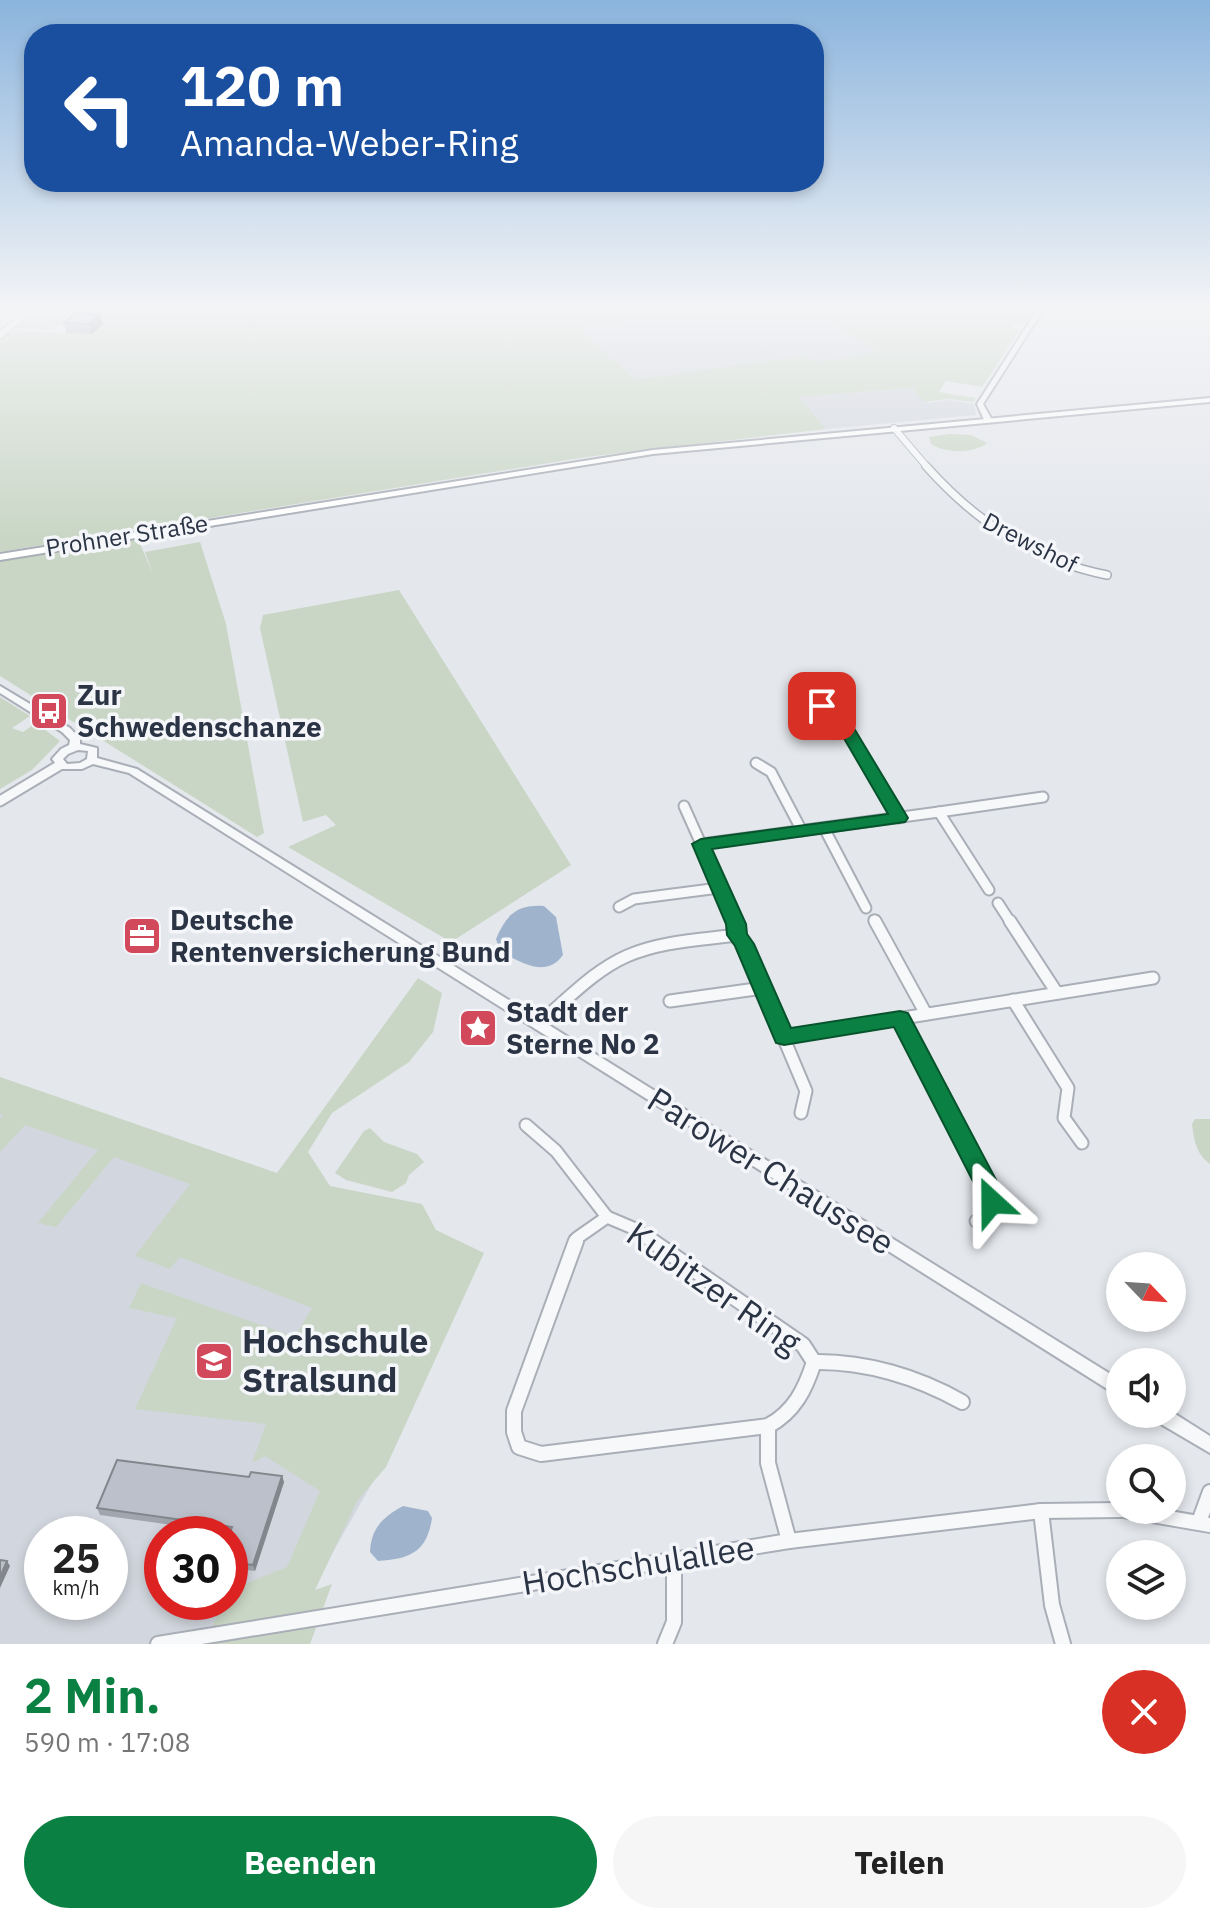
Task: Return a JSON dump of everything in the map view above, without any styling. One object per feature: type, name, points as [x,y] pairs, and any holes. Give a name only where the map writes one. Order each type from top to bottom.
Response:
[{"type":"main road","name":"Prohner Straße","points":[[0,557],[653,452],[1210,400]]},
{"type":"street","points":[[988,420],[980,404],[993,384]]},
{"type":"street","name":"Drewshof","points":[[894,428],[962,505],[981,521],[1066,567],[1107,575]]},
{"type":"street","name":"Parower Chaussee","points":[[0,689],[72,734],[74,747],[93,750],[92,760]]},
{"type":"street","points":[[822,706],[837,713],[899,818]]},
{"type":"street","points":[[0,801],[60,765],[58,755],[74,747]]},
{"type":"street","name":"Parower Chaussee","points":[[60,765],[76,767],[92,760],[133,771],[1106,1380]]},
{"type":"street","points":[[756,763],[771,772],[802,831]]},
{"type":"street","points":[[701,844],[1043,797]]},
{"type":"street","points":[[684,806],[806,1091],[801,1113]]},
{"type":"street","points":[[939,812],[989,890]]},
{"type":"street","points":[[824,828],[866,908]]},
{"type":"street","points":[[619,907],[634,899],[719,888]]},
{"type":"street","points":[[998,903],[1057,993]]},
{"type":"street","points":[[874,920],[926,1014]]},
{"type":"street","points":[[538,1024],[602,970],[624,956],[647,949],[737,935]]},
{"type":"street","points":[[784,1037],[1153,978]]},
{"type":"street","points":[[670,1001],[763,988]]},
{"type":"street","points":[[1013,1000],[1068,1088],[1064,1118],[1082,1143]]},
{"type":"street","points":[[900,1019],[991,1193],[991,1210],[976,1221]]},
{"type":"street","points":[[526,1125],[534,1126],[607,1217]]},
{"type":"street","name":"Kubitzer Ring","points":[[607,1217],[633,1228],[725,1290],[803,1345],[814,1362],[798,1402],[784,1419],[768,1426],[541,1454],[519,1447],[514,1432],[514,1411],[577,1238],[591,1225],[607,1217]]},
{"type":"street","points":[[814,1362],[838,1361],[889,1374],[944,1390],[962,1402]]},
{"type":"street","points":[[768,1426],[768,1463],[789,1541]]},
{"type":"street","points":[[1183,1428],[1210,1445]]},
{"type":"street","name":"Hochschulallee","points":[[1205,1524],[1210,1492]]},
{"type":"street","name":"Hochschulallee","points":[[158,1644],[789,1541],[1041,1511],[1106,1510]]},
{"type":"street","points":[[1041,1511],[1049,1589],[1063,1644]]},
{"type":"street","points":[[665,1644],[674,1622],[674,1559]]},
{"type":"shaded area","points":[[912,388],[927,403],[948,400],[974,404],[976,415],[826,429],[798,397]]},
{"type":"shaded area","name":"Hochschule Stralsund","points":[[0,1085],[476,1254],[381,1467],[281,1644],[0,1644]]},
{"type":"green space","points":[[0,384],[944,384],[939,392],[975,398],[974,402],[948,399],[925,402],[912,388],[799,397],[826,429],[586,457],[0,552]]},
{"type":"green space","points":[[971,435],[987,443],[975,449],[959,451],[931,444],[929,437]]},
{"type":"green space","points":[[138,539],[153,574],[145,552],[200,542],[226,624],[264,833],[257,837],[0,676],[0,561]]},
{"type":"green space","points":[[399,590],[571,865],[451,942],[288,847],[336,825],[326,815],[303,822],[260,628],[263,615]]},
{"type":"green space","points":[[0,697],[30,716],[12,728],[23,732],[36,723],[60,741],[32,770],[0,789]]},
{"type":"green space","points":[[418,978],[442,993],[433,1032],[409,1062],[332,1113],[308,1152],[330,1186],[422,1204],[436,1230],[484,1253],[386,1467],[357,1501],[315,1590],[332,1584],[310,1644],[204,1644],[215,1620],[248,1620],[248,1583],[287,1567],[320,1491],[265,1456],[252,1463],[266,1424],[135,1409],[177,1318],[129,1308],[141,1283],[295,1337],[312,1308],[180,1257],[170,1269],[135,1256],[190,1184],[114,1157],[56,1227],[38,1223],[98,1150],[25,1125],[0,1152],[0,1118],[3,1115],[0,1113],[0,1077],[277,1173]]},
{"type":"green space","points":[[1195,1119],[1210,1119],[1210,1164],[1196,1146],[1192,1124]]},
{"type":"green space","points":[[370,1128],[384,1142],[417,1154],[424,1162],[409,1175],[406,1183],[392,1192],[346,1180],[335,1173],[364,1131]]},
{"type":"water","points":[[544,906],[556,917],[563,955],[549,966],[541,967],[516,960],[500,951],[496,939],[508,917],[520,909]]},
{"type":"water","points":[[403,1506],[428,1511],[432,1518],[426,1539],[415,1552],[378,1561],[370,1552],[373,1536],[384,1519]]},
{"type":"building","points":[[117,1460],[249,1477],[251,1472],[282,1476],[253,1565],[248,1564],[248,1516],[154,1516],[97,1508]]},
{"type":"building","points":[[0,1560],[7,1561],[0,1577]]},
{"type":"place","name":"Zur Schwedenschanze","points":[[49,711]]},
{"type":"place","name":"Deutsche Rentenversicherung Bund","points":[[142,936]]},
{"type":"place","name":"Stadt der Sterne No 2","points":[[478,1028]]},
{"type":"place","name":"Hochschule Stralsund","points":[[214,1361]]},
{"type":"route","points":[[822,706],[837,713],[899,818],[701,844],[736,924],[737,935],[744,944],[784,1037],[900,1019],[991,1193],[992,1202]]}]
